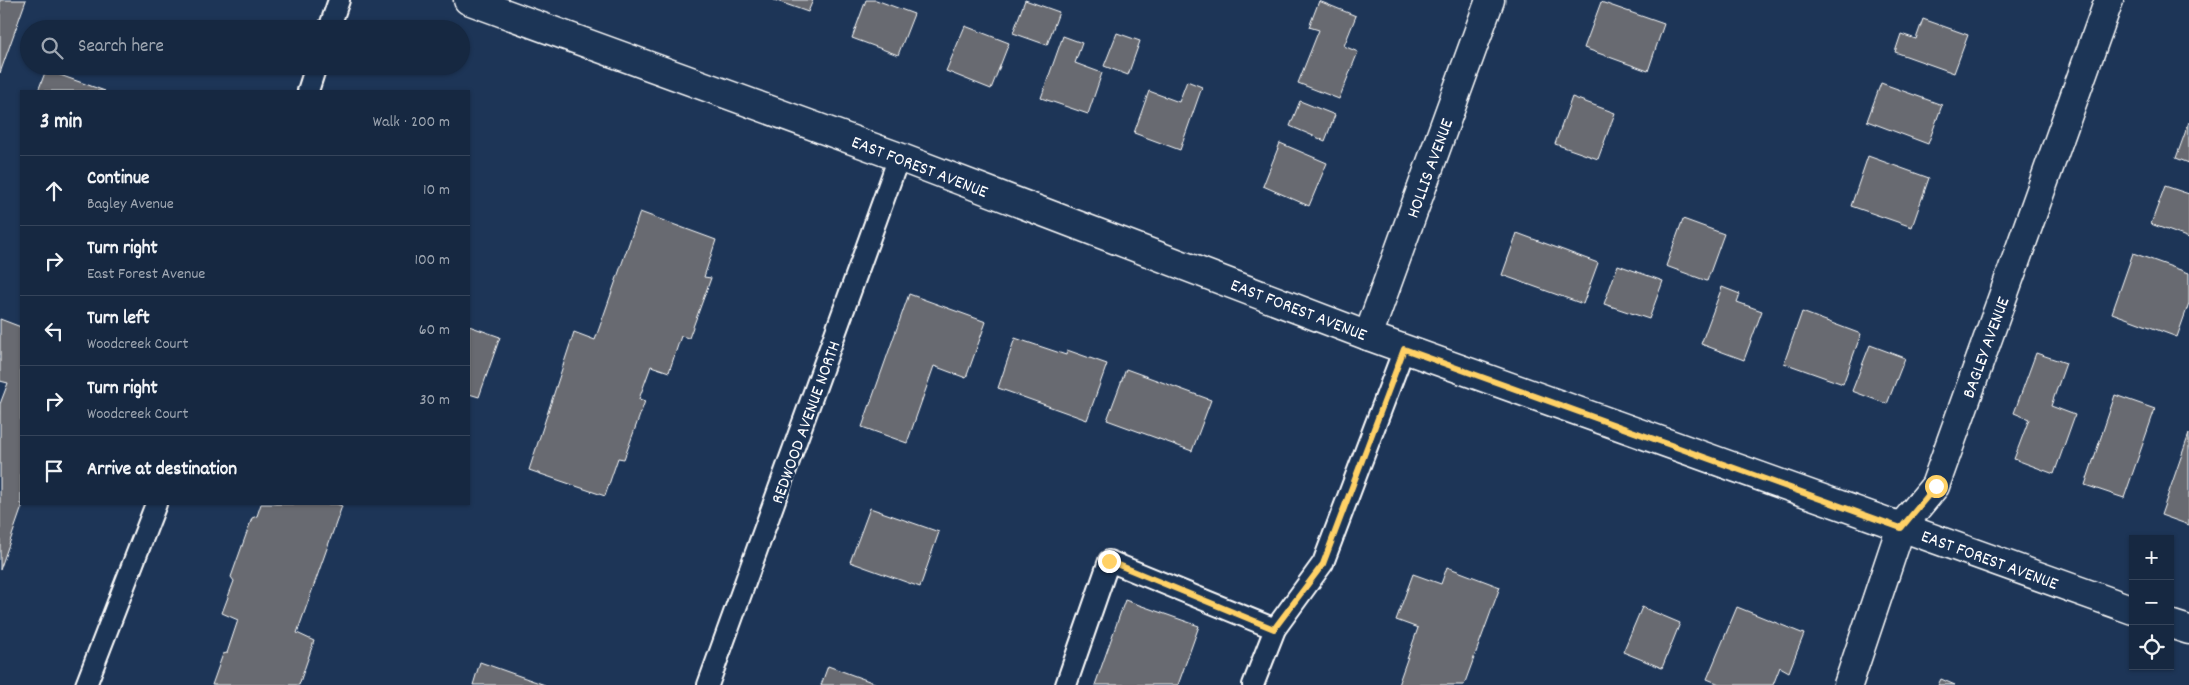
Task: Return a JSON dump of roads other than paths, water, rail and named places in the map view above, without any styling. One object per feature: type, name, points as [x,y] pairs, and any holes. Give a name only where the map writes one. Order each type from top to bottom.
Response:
[{"type":"street","name":"EAST FOREST AVENUE","points":[[468,0],[899,157],[1368,336],[2129,609]]},
{"type":"street","name":"HOLLIS AVENUE","points":[[1368,336],[1490,0]]},
{"type":"street","name":"BAGLEY AVENUE","points":[[1848,685],[1901,528],[1936,486],[2109,0]]},
{"type":"street","points":[[2173,625],[2189,630]]},
{"type":"lane","points":[[332,20],[339,0]]},
{"type":"lane","points":[[308,90],[313,75]]},
{"type":"lane","name":"REDWOOD AVENUE NORTH","points":[[708,685],[899,157]]},
{"type":"lane","points":[[1253,685],[1274,629],[1323,564],[1404,349]]},
{"type":"lane","points":[[86,685],[156,505]]},
{"type":"lane","points":[[1066,685],[1109,561],[1274,629]]}]
